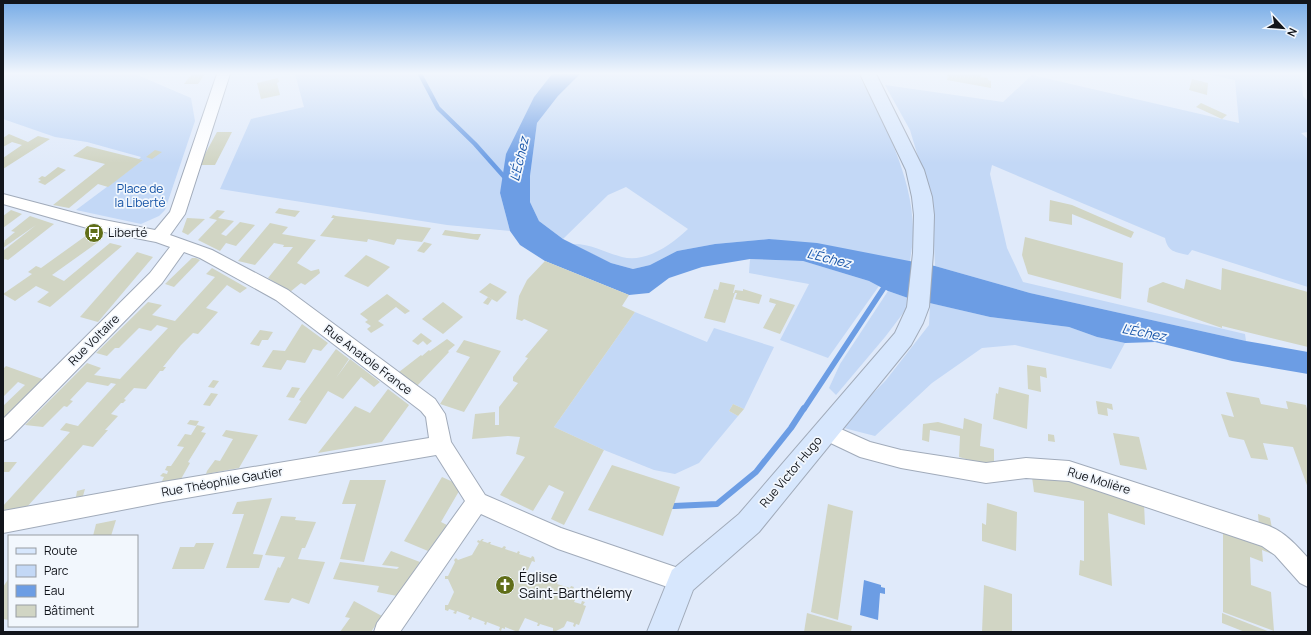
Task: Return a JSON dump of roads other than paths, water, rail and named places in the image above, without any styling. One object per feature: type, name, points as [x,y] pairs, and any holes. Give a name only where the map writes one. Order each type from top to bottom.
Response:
[{"type":"main road","name":"Rue Victor Hugo","points":[[662,632],[682,580],[749,523],[903,339],[912,323],[918,307],[923,253],[924,216],[922,197],[915,170],[883,104]]},
{"type":"street","points":[[159,237],[177,214],[214,104]]},
{"type":"street","name":"Rue Anatole France","points":[[3,199],[94,224],[159,237],[181,244],[229,265],[282,295],[428,405],[435,414],[441,445],[477,502]]},
{"type":"street","name":"Rue Voltaire","points":[[3,432],[156,278],[181,244]]},
{"type":"street","name":"Rue Molière","points":[[825,431],[867,450],[901,459],[986,473],[1026,468],[1069,471],[1269,537],[1283,547],[1308,575]]},
{"type":"street","name":"Rue Théophile Gautier","points":[[3,522],[163,492],[441,445]]},
{"type":"street","points":[[386,632],[477,502],[558,538],[682,580]]},
{"type":"water","name":"L'Échez","points":[[531,104],[552,104],[537,123],[530,176],[530,202],[539,221],[563,239],[611,263],[633,269],[650,265],[677,251],[715,244],[769,239],[817,243],[935,266],[1030,293],[1246,341],[1308,352],[1308,374],[1232,361],[1155,342],[1125,343],[1097,337],[1069,327],[990,317],[908,298],[888,291],[869,281],[803,261],[750,259],[702,267],[669,278],[649,293],[629,295],[545,261],[520,245],[510,231],[500,193],[506,154]]},
{"type":"water","points":[[864,580],[881,585],[881,587],[885,588],[885,594],[880,593],[878,620],[860,615]]},
{"type":"waterway","name":"L'Échez","points":[[436,104],[438,108],[475,144],[507,180]]},
{"type":"waterway","points":[[804,409],[887,283]]},
{"type":"waterway","points":[[674,506],[717,504],[756,472],[791,428],[804,408]]},
{"type":"place","name":"Liberté","points":[[94,233]]},
{"type":"place","name":"Église Saint-Barthélemy","points":[[505,585]]},
{"type":"park label","name":"Place de la Liberté","points":[[140,196]]}]
